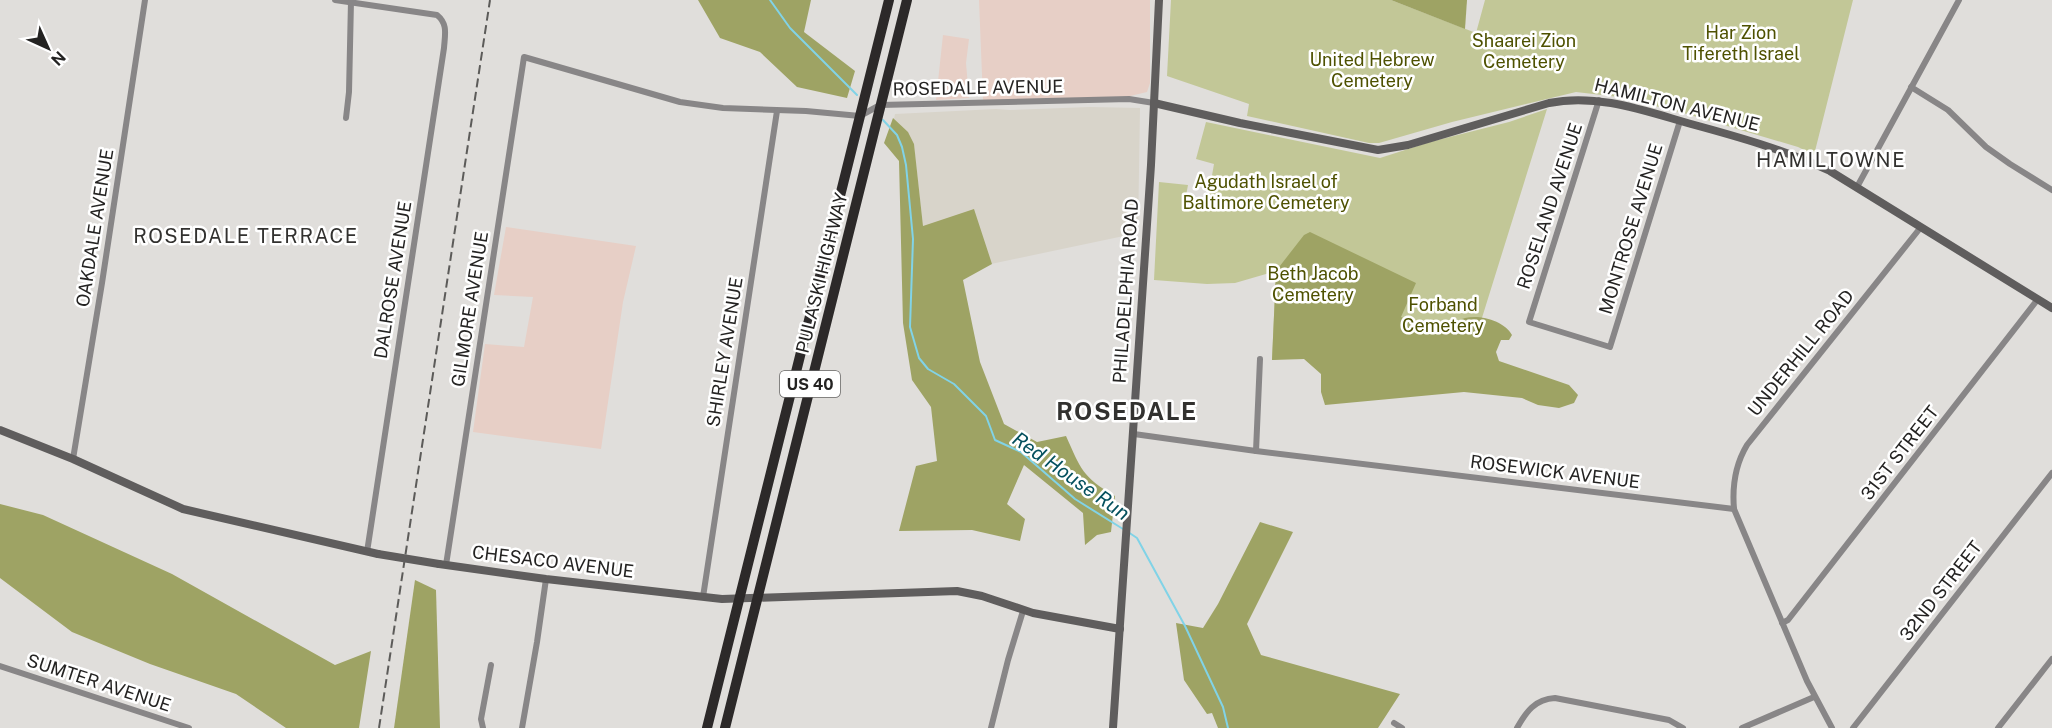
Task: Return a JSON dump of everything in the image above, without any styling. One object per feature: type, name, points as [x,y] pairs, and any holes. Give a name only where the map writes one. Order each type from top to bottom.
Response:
[{"type":"highway","name":"PULASKI HIGHWAY","points":[[707,728],[889,0]]},
{"type":"highway","name":"PULASKI HIGHWAY","points":[[725,728],[907,0]]},
{"type":"street","name":"OAKDALE AVENUE","points":[[73,459],[145,0]]},
{"type":"street","points":[[335,0],[351,1],[349,92],[346,118]]},
{"type":"street","name":"PHILADELPHIA ROAD","points":[[1113,728],[1134,434],[1159,0]]},
{"type":"street","points":[[1857,187],[1959,0]]},
{"type":"street","name":"DALROSE AVENUE","points":[[351,1],[437,15],[446,27],[367,552]]},
{"type":"street","name":"GILMORE AVENUE","points":[[442,564],[524,57],[680,102],[723,108],[777,111]]},
{"type":"street","points":[[1911,87],[1948,110],[1986,147],[2052,190]]},
{"type":"street","name":"ROSEDALE AVENUE","points":[[860,116],[880,105],[1129,99],[1154,103]]},
{"type":"street","name":"HAMILTON AVENUE","points":[[1154,103],[1240,123],[1378,150],[1408,145],[1548,103],[1571,99],[1599,100],[1761,143],[1800,157],[1857,187],[2052,308]]},
{"type":"street","name":"ROSELAND AVENUE","points":[[1599,100],[1529,322],[1610,347]]},
{"type":"street","points":[[777,111],[860,116]]},
{"type":"street","name":"SHIRLEY AVENUE","points":[[703,597],[777,111]]},
{"type":"street","name":"MONTROSE AVENUE","points":[[1610,347],[1680,121]]},
{"type":"street","name":"UNDERHILL ROAD","points":[[1734,509],[1733,481],[1747,445],[1921,227]]},
{"type":"street","name":"31ST STREET","points":[[1782,623],[1788,620],[1825,575],[2038,299]]},
{"type":"street","points":[[1256,451],[1260,359]]},
{"type":"street","name":"CHESACO AVENUE","points":[[0,430],[73,459],[190,511],[378,554],[546,579],[703,597],[740,599],[957,591],[982,596],[1023,611],[1120,629]]},
{"type":"street","name":"ROSEWICK AVENUE","points":[[1134,434],[1734,509]]},
{"type":"street","name":"32ND STREET","points":[[1853,728],[2052,473]]},
{"type":"street","points":[[1734,509],[1814,697],[1832,728]]},
{"type":"street","points":[[522,728],[546,579]]},
{"type":"street","points":[[992,728],[1008,660],[1023,611]]},
{"type":"street","points":[[1998,728],[2052,659]]},
{"type":"street","points":[[483,728],[481,719],[491,665]]},
{"type":"street","name":"SUMTER AVENUE","points":[[0,666],[189,728]]},
{"type":"street","points":[[1742,728],[1814,697]]},
{"type":"street","points":[[1517,728],[1524,715],[1535,704],[1541,700],[1555,698],[1669,720],[1683,728]]},
{"type":"street","points":[[1394,723],[1402,728]]},
{"type":"shaded area","points":[[979,0],[1150,0],[1150,83],[1147,92],[1126,97],[983,100]]},
{"type":"shaded area","points":[[943,35],[969,39],[966,63],[969,98],[936,100]]},
{"type":"shaded area","points":[[1090,107],[1140,108],[1138,233],[991,264],[923,226],[914,145],[894,119],[895,114]]},
{"type":"shaded area","points":[[506,227],[636,246],[623,302],[601,449],[473,432],[485,344],[524,347],[533,297],[494,295]]},
{"type":"green space","points":[[698,0],[811,0],[804,32],[855,71],[847,98],[797,87],[760,52],[720,38]]},
{"type":"green space","points":[[1171,0],[1391,0],[1476,33],[1485,0],[1853,0],[1814,155],[1798,147],[1687,114],[1619,97],[1576,92],[1452,122],[1379,143],[1369,143],[1247,116],[1249,104],[1167,76]]},
{"type":"green space","points":[[1391,0],[1467,0],[1465,29]]},
{"type":"green space","points":[[1547,109],[1476,337],[1272,360],[1276,271],[1235,283],[1207,284],[1154,280],[1159,182],[1188,185],[1185,201],[1207,204],[1214,164],[1196,159],[1206,122],[1380,158]]},
{"type":"green space","points":[[893,118],[908,132],[914,144],[923,226],[974,209],[992,264],[963,280],[980,362],[1004,424],[1037,442],[1066,436],[1084,471],[1096,483],[1115,496],[1111,532],[1097,535],[1085,545],[1083,513],[1024,465],[1007,504],[1025,519],[1020,541],[972,530],[899,531],[916,466],[937,461],[931,407],[912,380],[903,323],[899,161],[884,143]]},
{"type":"green space","name":"Beth Jacob Cemetery","points":[[1310,232],[1416,283],[1401,317],[1434,333],[1465,318],[1478,317],[1498,322],[1512,335],[1509,340],[1501,340],[1496,352],[1499,361],[1569,385],[1578,395],[1574,403],[1559,408],[1538,405],[1522,398],[1464,392],[1325,405],[1321,392],[1321,374],[1304,359],[1272,360],[1276,271],[1304,235]]},
{"type":"green space","points":[[0,504],[43,515],[172,574],[335,665],[371,651],[359,728],[286,728],[236,694],[150,664],[72,632],[0,578]]},
{"type":"green space","points":[[1260,522],[1293,532],[1247,624],[1261,655],[1400,694],[1378,728],[1218,728],[1212,713],[1207,714],[1184,680],[1176,623],[1203,628],[1218,604]]},
{"type":"green space","points":[[415,580],[436,590],[440,728],[394,728]]},
{"type":"waterway","name":"Red House Run","points":[[770,0],[790,28],[857,95]]},
{"type":"waterway","name":"Red House Run","points":[[883,120],[897,135],[906,165],[913,239],[910,327],[919,358],[928,369],[954,384],[986,416],[995,440],[1021,452],[1075,499],[1123,529]]},
{"type":"waterway","name":"Red House Run","points":[[1128,532],[1137,538],[1185,626],[1223,707],[1228,728]]},
{"type":"railway","points":[[379,728],[490,0]]},
{"type":"district","name":"HAMILTOWNE","points":[[1831,160]]},
{"type":"district","name":"ROSEDALE TERRACE","points":[[246,236]]},
{"type":"district","name":"ROSEDALE","points":[[1127,412]]},
{"type":"park label","name":"Har Zion Tifereth Israel","points":[[1741,43]]},
{"type":"park label","name":"Shaarei Zion Cemetery","points":[[1524,51]]},
{"type":"park label","name":"United Hebrew Cemetery","points":[[1372,70]]},
{"type":"park label","name":"Agudath Israel of Baltimore Cemetery","points":[[1266,192]]},
{"type":"park label","name":"Forband Cemetery","points":[[1443,315]]}]
